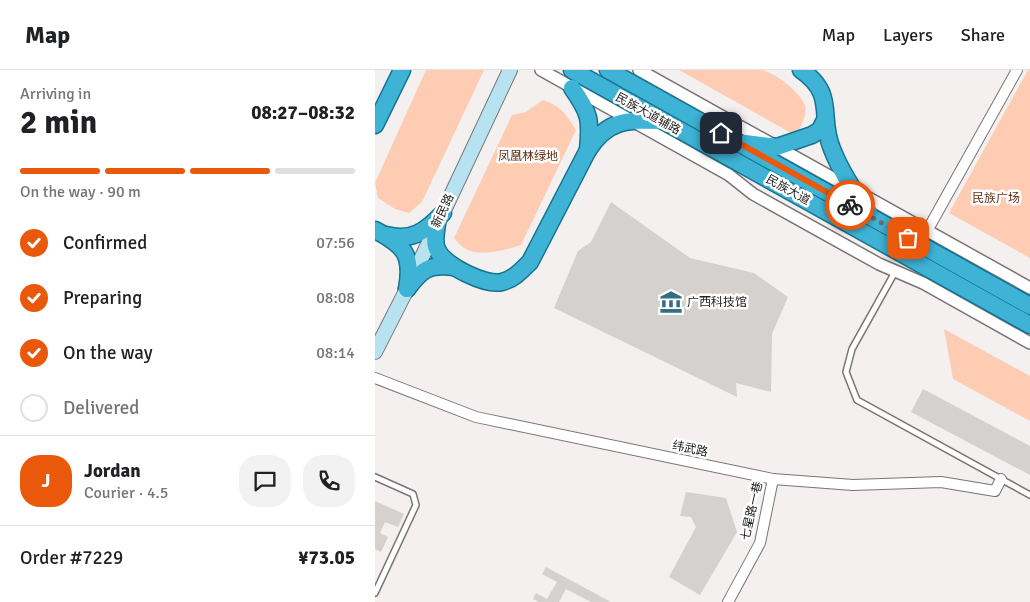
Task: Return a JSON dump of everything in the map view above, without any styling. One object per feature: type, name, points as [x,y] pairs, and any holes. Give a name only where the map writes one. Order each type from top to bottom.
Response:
[{"type":"highway","points":[[375,125],[402,70]]},
{"type":"highway","name":"民族大道","points":[[572,70],[1030,325]]},
{"type":"highway","name":"民族大道","points":[[608,70],[1030,306]]},
{"type":"highway","points":[[801,70],[821,90],[826,107],[826,132],[831,148],[851,188],[873,218]]},
{"type":"highway","points":[[573,88],[584,104],[589,120],[588,150]]},
{"type":"highway","points":[[440,218],[435,240],[437,251],[444,260],[472,277],[501,283],[518,274],[530,262],[595,139],[607,128],[631,120],[664,121]]},
{"type":"highway","points":[[737,142],[777,147],[812,135],[820,130],[825,120]]},
{"type":"highway","points":[[379,232],[395,238],[405,237],[419,233],[430,227],[440,218]]},
{"type":"highway","points":[[379,232],[397,243],[409,261],[410,272],[407,289]]},
{"type":"highway","points":[[407,289],[425,269],[442,265],[454,267]]},
{"type":"main road","name":"新民路","points":[[375,352],[407,289],[510,70]]},
{"type":"street","name":"民族大道辅路","points":[[541,70],[729,175],[753,194],[879,264],[923,283],[1030,343]]},
{"type":"street","points":[[639,70],[1030,288]]},
{"type":"street","points":[[927,231],[1017,70]]},
{"type":"street","name":"纬武路","points":[[375,378],[476,417],[773,479],[853,485],[941,482],[995,491],[1001,479]]},
{"type":"street","name":"七星路一巷","points":[[728,602],[760,544],[773,479]]},
{"type":"lane","points":[[895,271],[852,349],[846,372],[857,400],[1030,495]]},
{"type":"lane","points":[[375,477],[413,494],[416,505],[375,593]]},
{"type":"green space","points":[[426,70],[484,70],[422,202],[409,213],[395,209],[378,198],[375,183]]},
{"type":"green space","points":[[679,70],[761,70],[773,74],[793,89],[805,105],[805,115],[799,131],[791,133]]},
{"type":"green space","name":"民族广场","points":[[1028,70],[1030,70],[1030,258],[949,213]]},
{"type":"green space","name":"凤凰林绿地","points":[[543,100],[563,111],[576,130],[521,245],[486,253],[464,248],[454,238],[512,115],[526,112]]},
{"type":"green space","points":[[944,329],[1030,376],[1030,421],[953,379]]},
{"type":"building","name":"广西科技馆","points":[[611,202],[690,258],[754,273],[788,297],[772,334],[771,392],[736,383],[737,397],[554,308],[578,251],[591,242]]},
{"type":"building","points":[[923,389],[1030,446],[1030,475],[911,412]]},
{"type":"building","points":[[686,492],[726,498],[737,532],[700,595],[669,577],[696,527],[691,517],[680,516]]},
{"type":"building","points":[[375,501],[404,514],[398,527],[385,522],[380,533],[388,537],[381,552],[375,549]]},
{"type":"building","points":[[546,567],[611,602],[591,602],[566,589],[559,602],[539,602],[533,599],[536,593],[547,599],[557,582],[542,574]]},
{"type":"way so far","points":[[850,205],[908,238]]},
{"type":"place","name":"广西科技馆","points":[[671,302]]},
{"type":"route","points":[[721,133],[850,205]]}]
